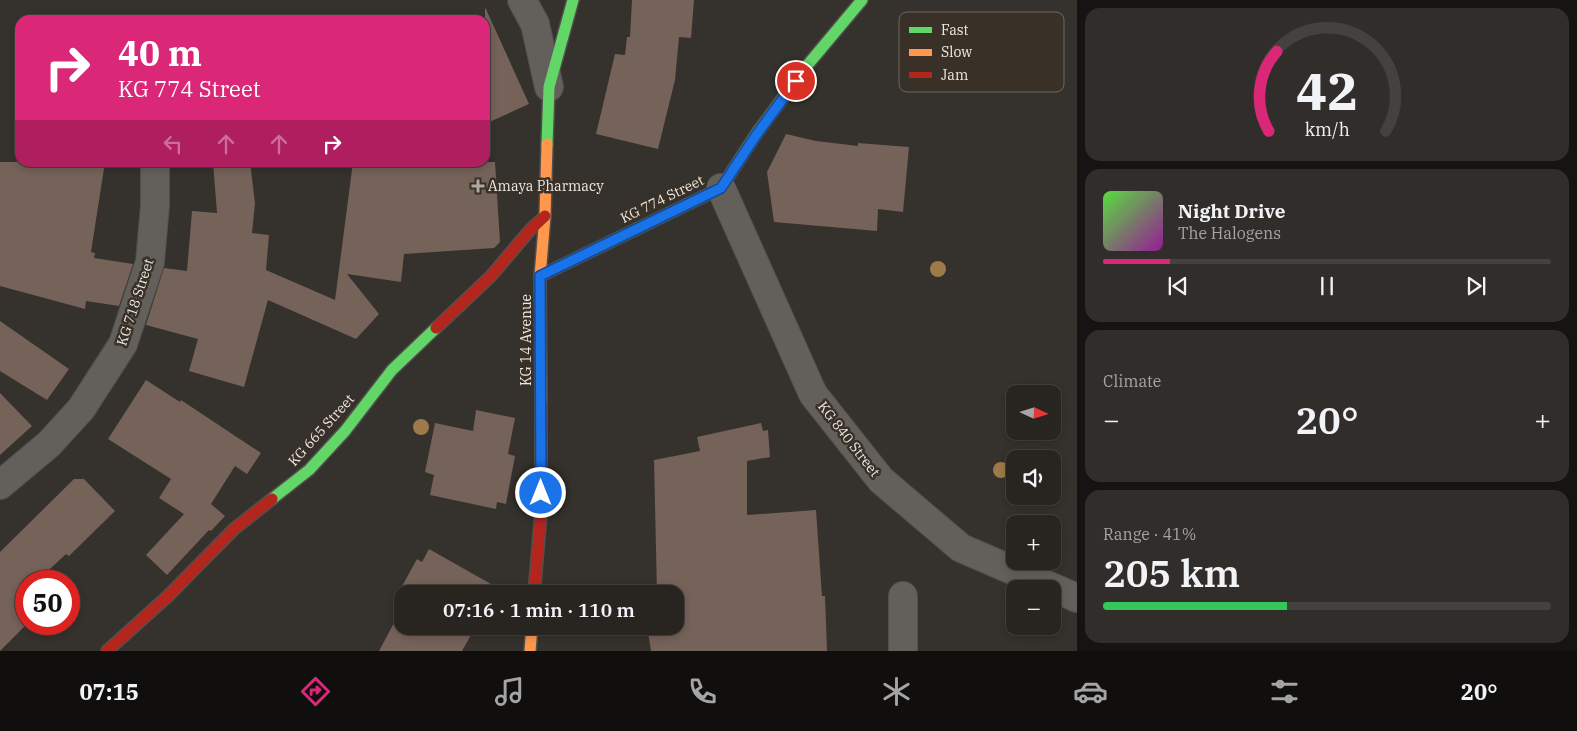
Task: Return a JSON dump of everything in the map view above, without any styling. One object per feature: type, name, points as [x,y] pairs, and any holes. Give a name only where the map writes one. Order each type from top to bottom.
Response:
[{"type":"street","points":[[522,0],[536,24],[549,87]]},
{"type":"street","name":"KG 14 Avenue","points":[[535,585],[541,513],[540,276],[545,216],[549,87],[573,0]]},
{"type":"street","name":"KG 774 Street","points":[[540,276],[721,188],[805,68],[862,0]]},
{"type":"street","name":"KG 718 Street","points":[[0,484],[49,444],[81,409],[122,344],[150,262],[155,205],[155,167]]},
{"type":"street","name":"KG 840 Street","points":[[721,188],[813,394],[881,480],[961,548],[1077,598]]},
{"type":"street","name":"KG 665 Street","points":[[106,651],[168,596],[234,529],[309,470],[345,431],[392,370],[490,276],[530,230],[545,216]]},
{"type":"street","points":[[903,596],[903,651]]},
{"type":"street","points":[[530,651],[531,635]]},
{"type":"building","points":[[632,0],[694,0],[691,38],[679,37],[675,80],[658,149],[596,134],[615,54],[625,55],[627,37],[630,37]]},
{"type":"building","points":[[490,18],[529,104],[490,122]]},
{"type":"building","points":[[786,134],[816,141],[858,146],[858,143],[909,147],[903,212],[878,209],[877,231],[774,222],[767,172]]},
{"type":"building","points":[[0,162],[15,162],[15,167],[104,167],[91,252],[95,253],[94,258],[133,264],[119,306],[86,301],[85,309],[0,286]]},
{"type":"building","points":[[490,162],[495,162],[500,242],[494,248],[404,254],[401,282],[347,274],[379,314],[356,339],[268,300],[244,387],[189,371],[198,339],[146,325],[164,268],[187,271],[192,211],[217,213],[213,167],[251,167],[255,203],[252,233],[269,235],[266,270],[335,300],[352,167],[490,167]]},
{"type":"building","points":[[0,321],[69,369],[47,400],[0,371]]},
{"type":"building","points":[[146,380],[180,402],[181,400],[261,453],[247,474],[235,466],[211,504],[225,516],[211,531],[209,530],[167,575],[146,555],[184,514],[159,498],[171,479],[108,439]]},
{"type":"building","points":[[0,393],[32,426],[0,455]]},
{"type":"building","points":[[476,410],[515,418],[508,454],[515,456],[506,504],[497,502],[496,509],[430,495],[434,475],[425,472],[435,423],[473,431]]},
{"type":"building","points":[[761,423],[763,431],[768,430],[770,457],[747,461],[747,515],[816,510],[822,596],[825,596],[827,651],[651,651],[648,635],[684,635],[684,585],[657,585],[654,460],[700,451],[697,437]]},
{"type":"building","points":[[74,479],[84,479],[115,511],[69,556],[66,554],[49,570],[15,570],[16,635],[0,651],[0,552]]},
{"type":"building","points":[[429,549],[493,585],[403,585],[417,559],[422,562]]},
{"type":"building","points":[[394,623],[394,635],[471,635],[462,651],[379,651]]},
{"type":"traffic: fast","points":[[547,144],[549,87],[573,0]]},
{"type":"traffic: fast","points":[[540,276],[721,188],[757,133],[805,68],[862,0]]},
{"type":"traffic: fast","points":[[272,499],[309,470],[345,431],[392,370],[436,328]]},
{"type":"traffic: slow","points":[[541,402],[540,276],[545,216],[547,144]]},
{"type":"traffic: slow","points":[[530,651],[531,635]]},
{"type":"traffic: jam","points":[[436,328],[491,276],[530,230],[545,216]]},
{"type":"traffic: jam","points":[[535,585],[541,513],[541,402]]},
{"type":"traffic: jam","points":[[107,651],[168,596],[234,529],[272,499]]},
{"type":"place","name":"Amaya Pharmacy","points":[[478,186]]},
{"type":"route","points":[[541,493],[540,276],[721,188],[757,134],[796,81]]}]
